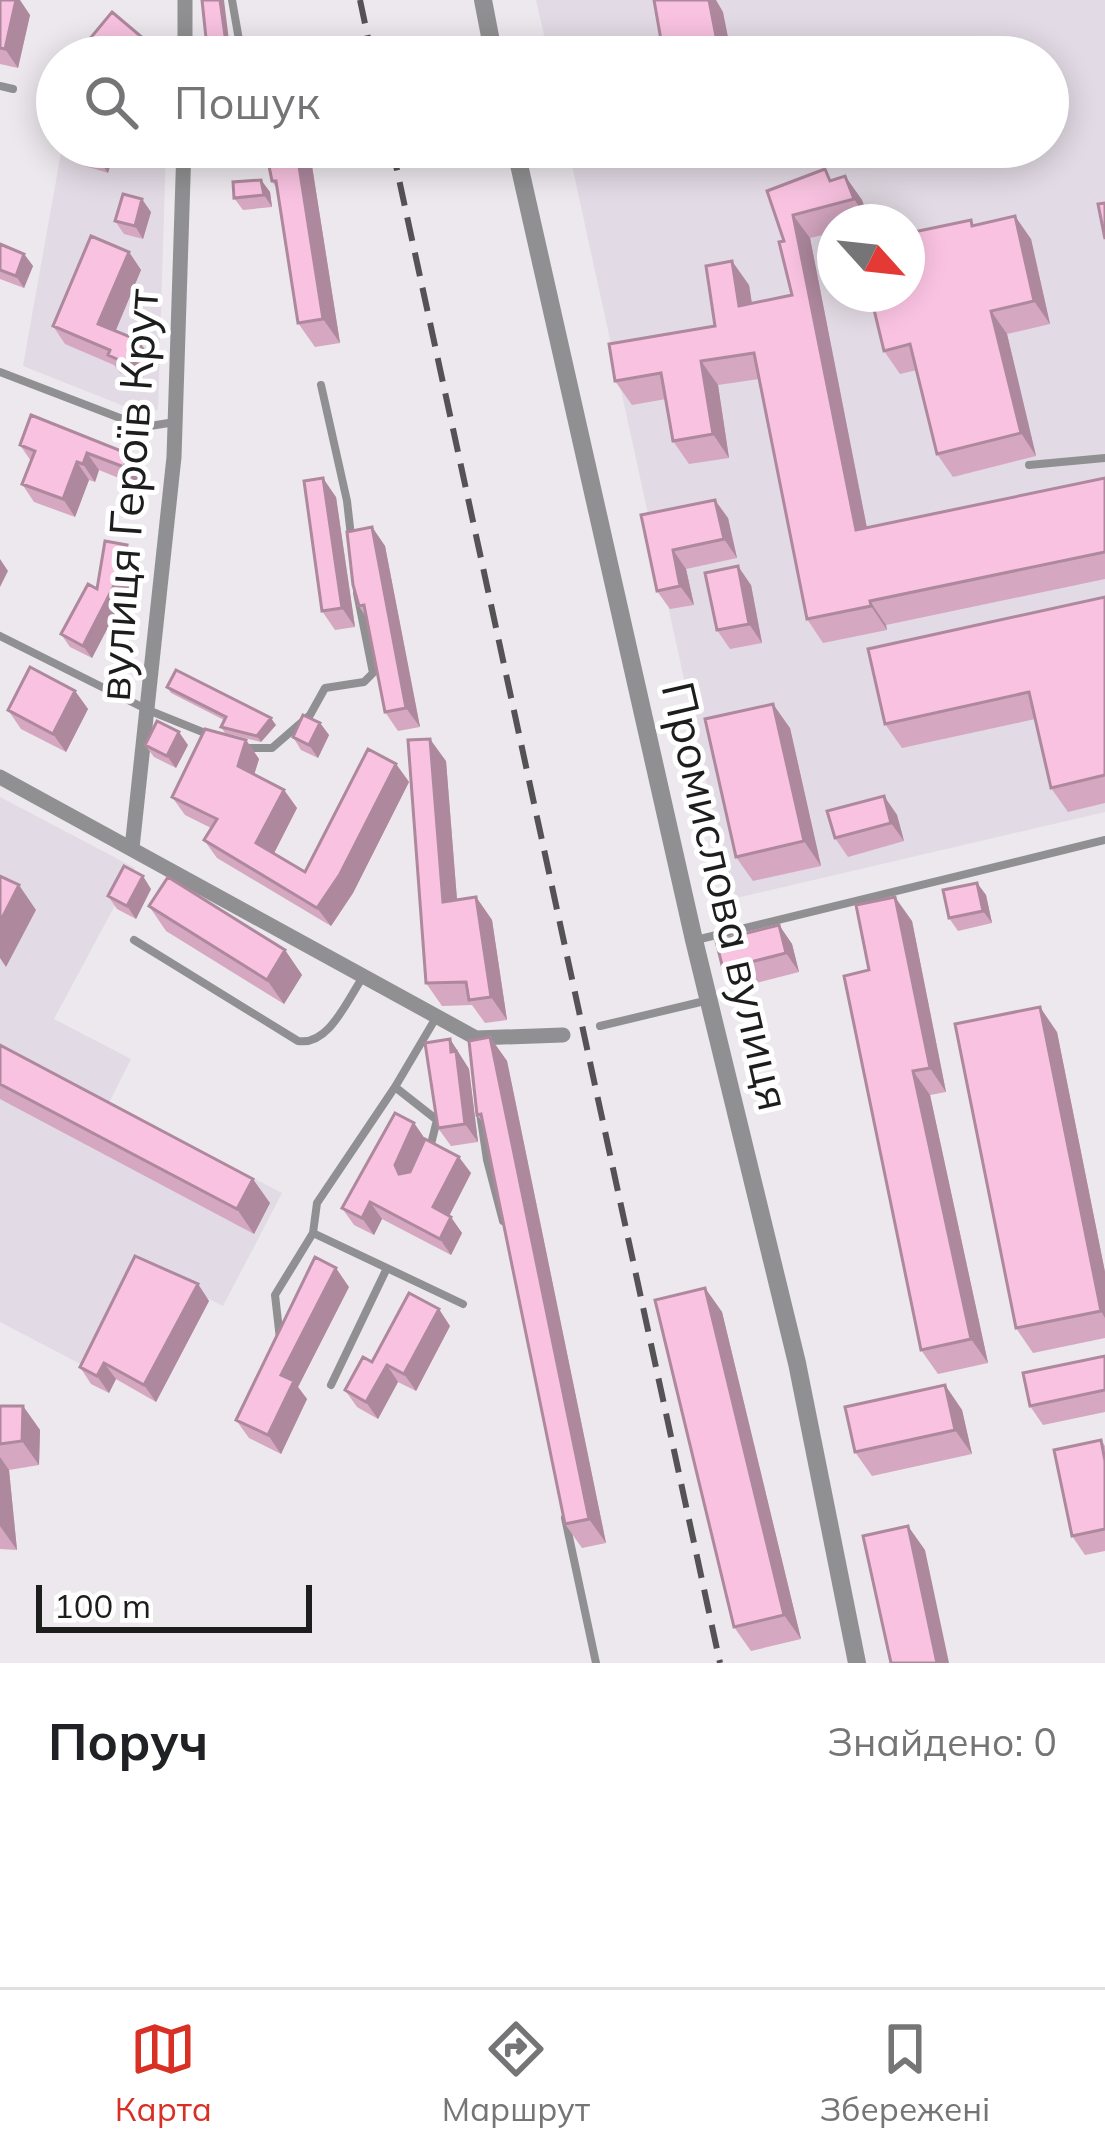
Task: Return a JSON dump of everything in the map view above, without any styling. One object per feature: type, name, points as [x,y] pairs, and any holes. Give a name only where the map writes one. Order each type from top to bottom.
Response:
[{"type":"street","points":[[185,0],[185,36]]},
{"type":"street","points":[[484,0],[490,36]]},
{"type":"street","name":"вулиця Героїв Крут","points":[[132,848],[177,422],[183,168]]},
{"type":"street","name":"Промислова вулиця","points":[[519,168],[694,940],[797,1363],[857,1663]]},
{"type":"street","points":[[0,777],[438,1015],[476,1046],[563,1035]]},
{"type":"lane","points":[[232,0],[238,36]]},
{"type":"lane","points":[[0,86],[13,89]]},
{"type":"lane","points":[[0,372],[133,423],[177,422]]},
{"type":"lane","points":[[321,385],[347,501],[351,542]]},
{"type":"lane","points":[[1029,465],[1105,458]]},
{"type":"lane","points":[[237,746],[272,748],[310,715],[325,688],[368,679],[373,662],[356,584]]},
{"type":"lane","points":[[0,636],[148,710],[219,739]]},
{"type":"lane","points":[[694,940],[1105,840]]},
{"type":"lane","points":[[134,940],[298,1041],[312,1043],[322,1037],[364,976]]},
{"type":"lane","points":[[600,1026],[710,999]]},
{"type":"lane","points":[[272,1357],[280,1338],[275,1295],[313,1233],[317,1204],[438,1015]]},
{"type":"lane","points":[[395,1087],[437,1120],[428,1153]]},
{"type":"lane","points":[[479,1106],[487,1160],[505,1226]]},
{"type":"lane","points":[[313,1233],[463,1304]]},
{"type":"lane","points":[[331,1385],[387,1268]]},
{"type":"lane","points":[[565,1517],[596,1663]]},
{"type":"shaded area","points":[[536,0],[1105,0],[1105,812],[732,899],[573,168],[1069,168],[1069,36],[544,36]]},
{"type":"shaded area","points":[[58,168],[165,168],[158,409],[149,416],[23,366]]},
{"type":"shaded area","points":[[0,797],[135,868],[54,1019],[131,1059],[109,1103],[282,1193],[223,1306],[147,1268],[94,1371],[0,1322]]},
{"type":"building","points":[[0,0],[16,0],[5,49],[0,48]]},
{"type":"building","points":[[202,0],[220,0],[225,36],[206,36]]},
{"type":"building","points":[[654,0],[709,0],[716,36],[660,36]]},
{"type":"building","points":[[112,12],[140,36],[92,36]]},
{"type":"building","points":[[269,168],[299,168],[323,319],[298,323],[276,181]]},
{"type":"building","points":[[825,169],[830,181],[845,176],[854,199],[817,204],[817,209],[793,215],[856,530],[1105,478],[1105,552],[870,601],[871,606],[807,619],[754,353],[701,361],[713,434],[673,441],[661,373],[615,381],[609,344],[715,326],[706,266],[732,261],[739,306],[792,295],[779,242],[784,241],[767,191]]},
{"type":"building","points":[[261,180],[264,195],[234,198],[233,182]]},
{"type":"building","points":[[123,194],[142,199],[135,226],[115,221]]},
{"type":"building","points":[[1105,203],[1105,239],[1098,204]]},
{"type":"building","points":[[1015,216],[1034,301],[991,311],[1021,433],[937,454],[910,344],[884,351],[875,312],[925,312],[925,230],[971,220],[972,226]]},
{"type":"building","points":[[91,236],[129,252],[98,324],[138,340],[128,364],[108,355],[110,350],[53,326]]},
{"type":"building","points":[[0,244],[24,254],[16,276],[0,270]]},
{"type":"building","points":[[31,415],[129,454],[124,467],[87,453],[83,464],[77,462],[63,499],[22,484],[35,451],[20,445]]},
{"type":"building","points":[[323,478],[342,608],[322,611],[304,481]]},
{"type":"building","points":[[715,500],[724,539],[673,550],[680,586],[657,591],[641,515]]},
{"type":"building","points":[[372,527],[406,708],[385,712],[364,605],[359,606],[353,585],[347,532]]},
{"type":"building","points":[[105,541],[127,545],[120,574],[83,646],[61,634],[88,584],[97,589]]},
{"type":"building","points":[[738,566],[749,624],[717,630],[705,573]]},
{"type":"building","points":[[1105,597],[1105,775],[1051,788],[1029,692],[885,724],[868,649]]},
{"type":"building","points":[[30,667],[75,691],[53,734],[8,710]]},
{"type":"building","points":[[176,670],[271,718],[257,736],[221,727],[226,717],[167,687]]},
{"type":"building","points":[[773,704],[804,841],[736,857],[705,719]]},
{"type":"building","points":[[303,715],[320,723],[309,745],[293,737]]},
{"type":"building","points":[[157,721],[179,732],[167,756],[145,745]]},
{"type":"building","points":[[205,729],[246,740],[238,766],[284,790],[256,843],[305,872],[368,749],[396,764],[340,874],[317,908],[204,840],[217,819],[172,797]]},
{"type":"building","points":[[430,739],[443,902],[476,897],[491,997],[469,1000],[466,982],[426,983],[408,740]]},
{"type":"building","points":[[884,796],[891,823],[835,838],[827,811]]},
{"type":"building","points":[[124,866],[143,876],[127,906],[108,896]]},
{"type":"building","points":[[0,876],[19,885],[0,922]]},
{"type":"building","points":[[168,877],[285,950],[267,980],[149,906]]},
{"type":"building","points":[[977,883],[983,911],[949,918],[943,890]]},
{"type":"building","points":[[895,897],[930,1068],[913,1071],[971,1339],[921,1350],[844,976],[869,970],[856,905]]},
{"type":"building","points":[[779,925],[786,953],[723,969],[716,941]]},
{"type":"building","points":[[1040,1007],[1101,1311],[1016,1328],[955,1024]]},
{"type":"building","points":[[490,1037],[589,1519],[565,1524],[481,1114],[477,1115],[469,1041]]},
{"type":"building","points":[[450,1039],[451,1052],[456,1051],[465,1124],[438,1128],[425,1043]]},
{"type":"building","points":[[0,1045],[253,1179],[237,1209],[0,1084]]},
{"type":"building","points":[[395,1113],[414,1123],[395,1165],[399,1174],[410,1172],[425,1139],[459,1157],[433,1207],[451,1217],[440,1239],[370,1202],[362,1218],[342,1208]]},
{"type":"building","points":[[135,1256],[198,1284],[144,1385],[104,1363],[97,1376],[80,1367]]},
{"type":"building","points":[[315,1257],[336,1268],[281,1375],[294,1381],[268,1435],[236,1420]]},
{"type":"building","points":[[705,1288],[784,1615],[734,1627],[655,1300]]},
{"type":"building","points":[[409,1293],[439,1309],[404,1374],[387,1365],[366,1402],[345,1390],[363,1357],[372,1362]]},
{"type":"building","points":[[1105,1356],[1105,1390],[1030,1406],[1023,1373]]},
{"type":"building","points":[[945,1385],[955,1430],[855,1452],[845,1407]]},
{"type":"building","points":[[0,1406],[23,1406],[22,1441],[0,1444]]},
{"type":"building","points":[[1101,1440],[1105,1529],[1072,1536],[1054,1450]]},
{"type":"building","points":[[908,1526],[937,1663],[891,1663],[863,1536]]},
{"type":"railway","points":[[360,0],[368,36]]},
{"type":"railway","points":[[397,168],[720,1663]]}]
